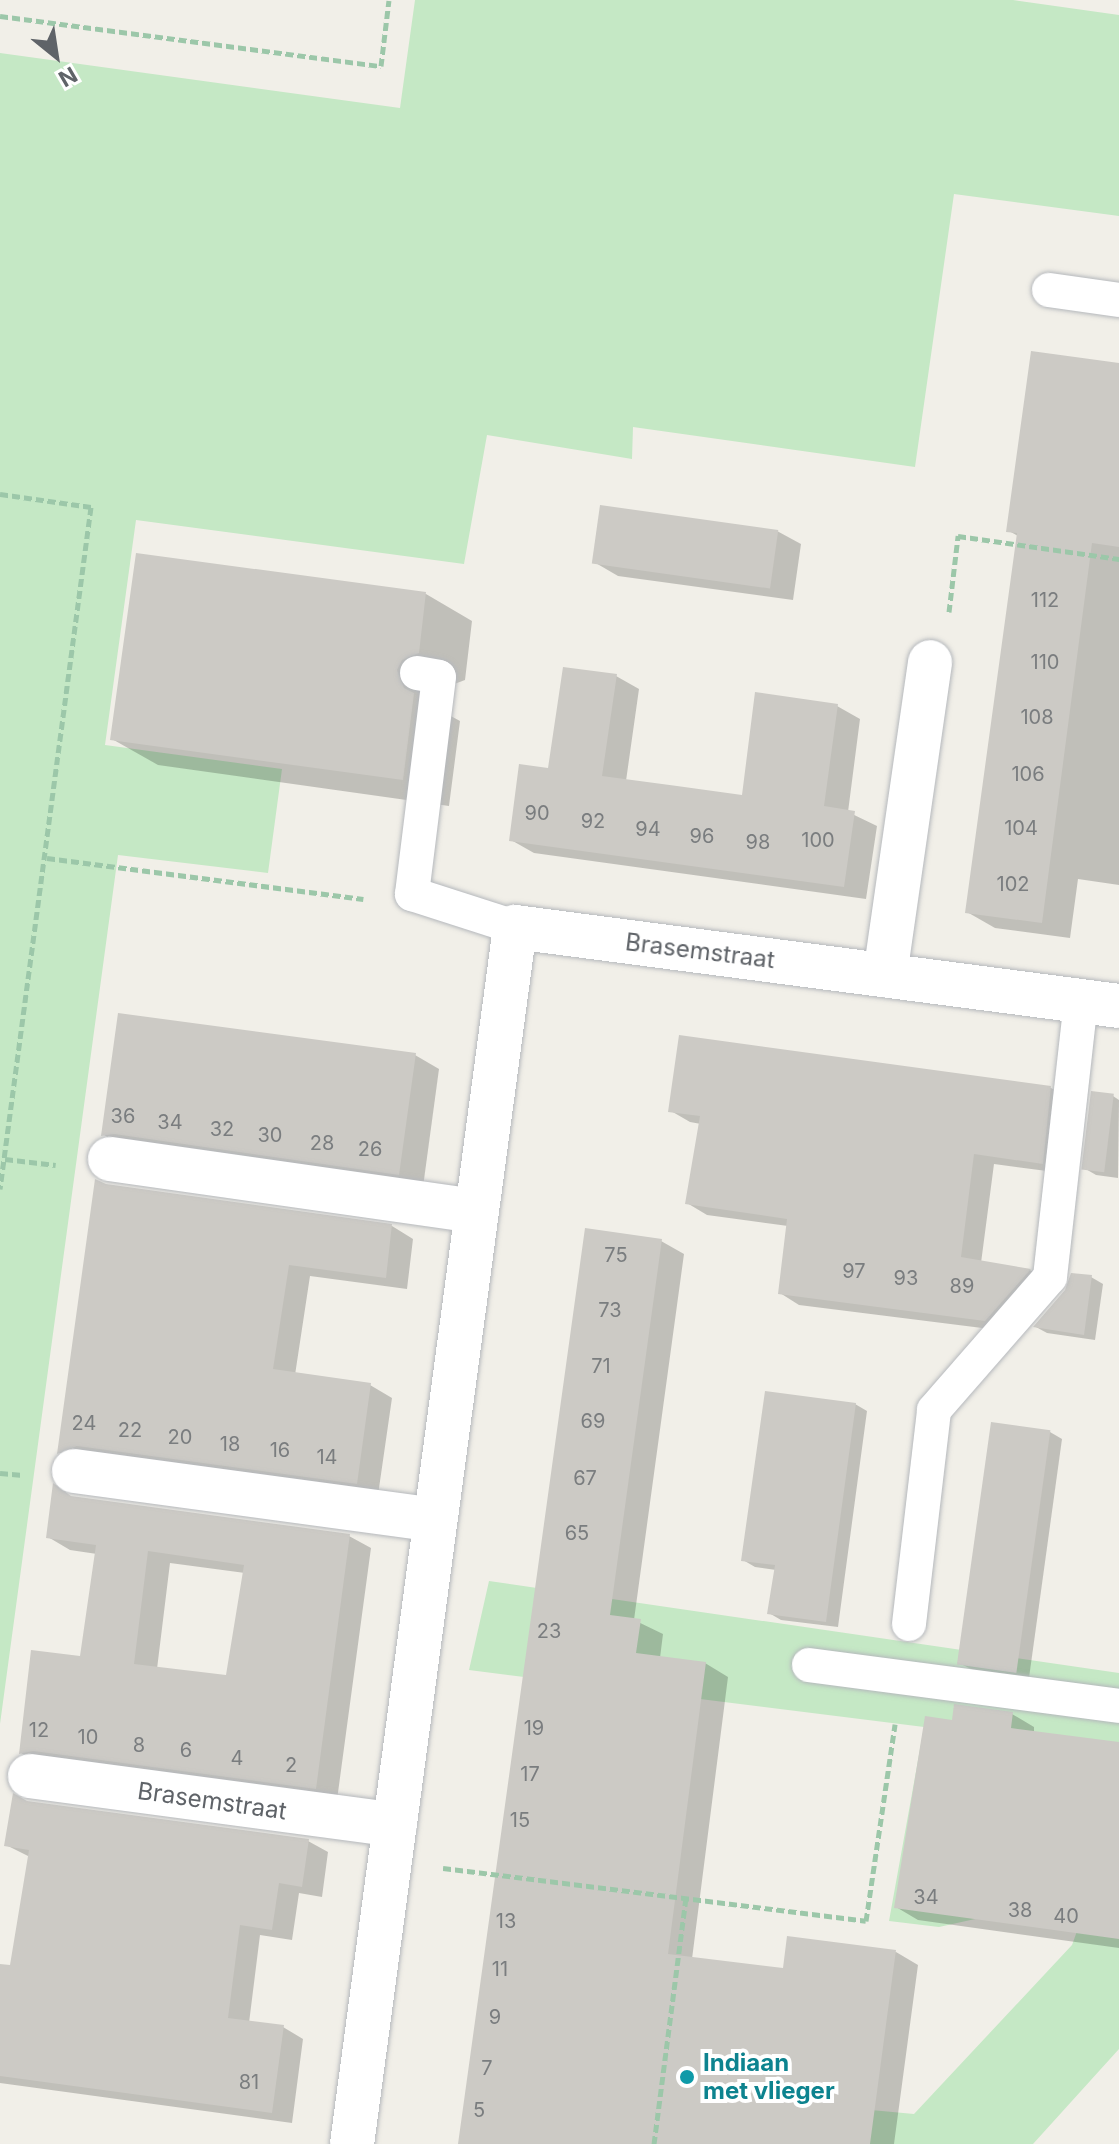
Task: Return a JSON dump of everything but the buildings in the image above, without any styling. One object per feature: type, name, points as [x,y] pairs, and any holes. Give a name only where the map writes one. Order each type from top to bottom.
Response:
[{"type":"street","points":[[885,975],[930,662]]},
{"type":"street","points":[[352,2144],[515,927]]},
{"type":"street","name":"Brasemstraat","points":[[515,927],[1100,1004]]},
{"type":"street","points":[[110,1159],[476,1211]]},
{"type":"street","points":[[74,1471],[435,1520]]},
{"type":"street","name":"Brasemstraat","points":[[30,1776],[392,1843]]},
{"type":"lane","points":[[1049,290],[1119,300]]},
{"type":"lane","points":[[412,894],[439,677],[417,673]]},
{"type":"lane","name":"Brasemstraat","points":[[412,894],[515,927]]},
{"type":"lane","points":[[909,1624],[934,1410],[1050,1277],[1100,1004]]},
{"type":"lane","points":[[809,1665],[1119,1706]]},
{"type":"path","points":[[0,16],[381,66],[389,0]]},
{"type":"path","points":[[0,494],[91,507],[47,858],[0,1189]]},
{"type":"path","points":[[930,662],[944,655],[958,536],[1119,559]]},
{"type":"path","points":[[47,858],[360,899],[412,894]]},
{"type":"path","points":[[392,1843],[686,1898],[866,1921],[902,1679]]},
{"type":"path","points":[[654,2144],[686,1898]]},
{"type":"green space","points":[[415,0],[1013,0],[1119,15],[1119,216],[954,194],[915,467],[633,427],[632,459],[487,435],[464,564],[136,520],[105,745],[282,769],[268,873],[118,855],[0,1724],[0,53],[400,108]]},
{"type":"green space","points":[[489,1581],[1119,1673],[1119,1887],[939,1927],[889,1921],[924,1727],[469,1670]]},
{"type":"green space","points":[[1119,1912],[1119,2049],[1033,2144],[844,2144],[850,2108],[914,2114],[1072,1945],[1081,1920]]},
{"type":"place","name":"Indiaan met vlieger","points":[[687,2077]]}]
